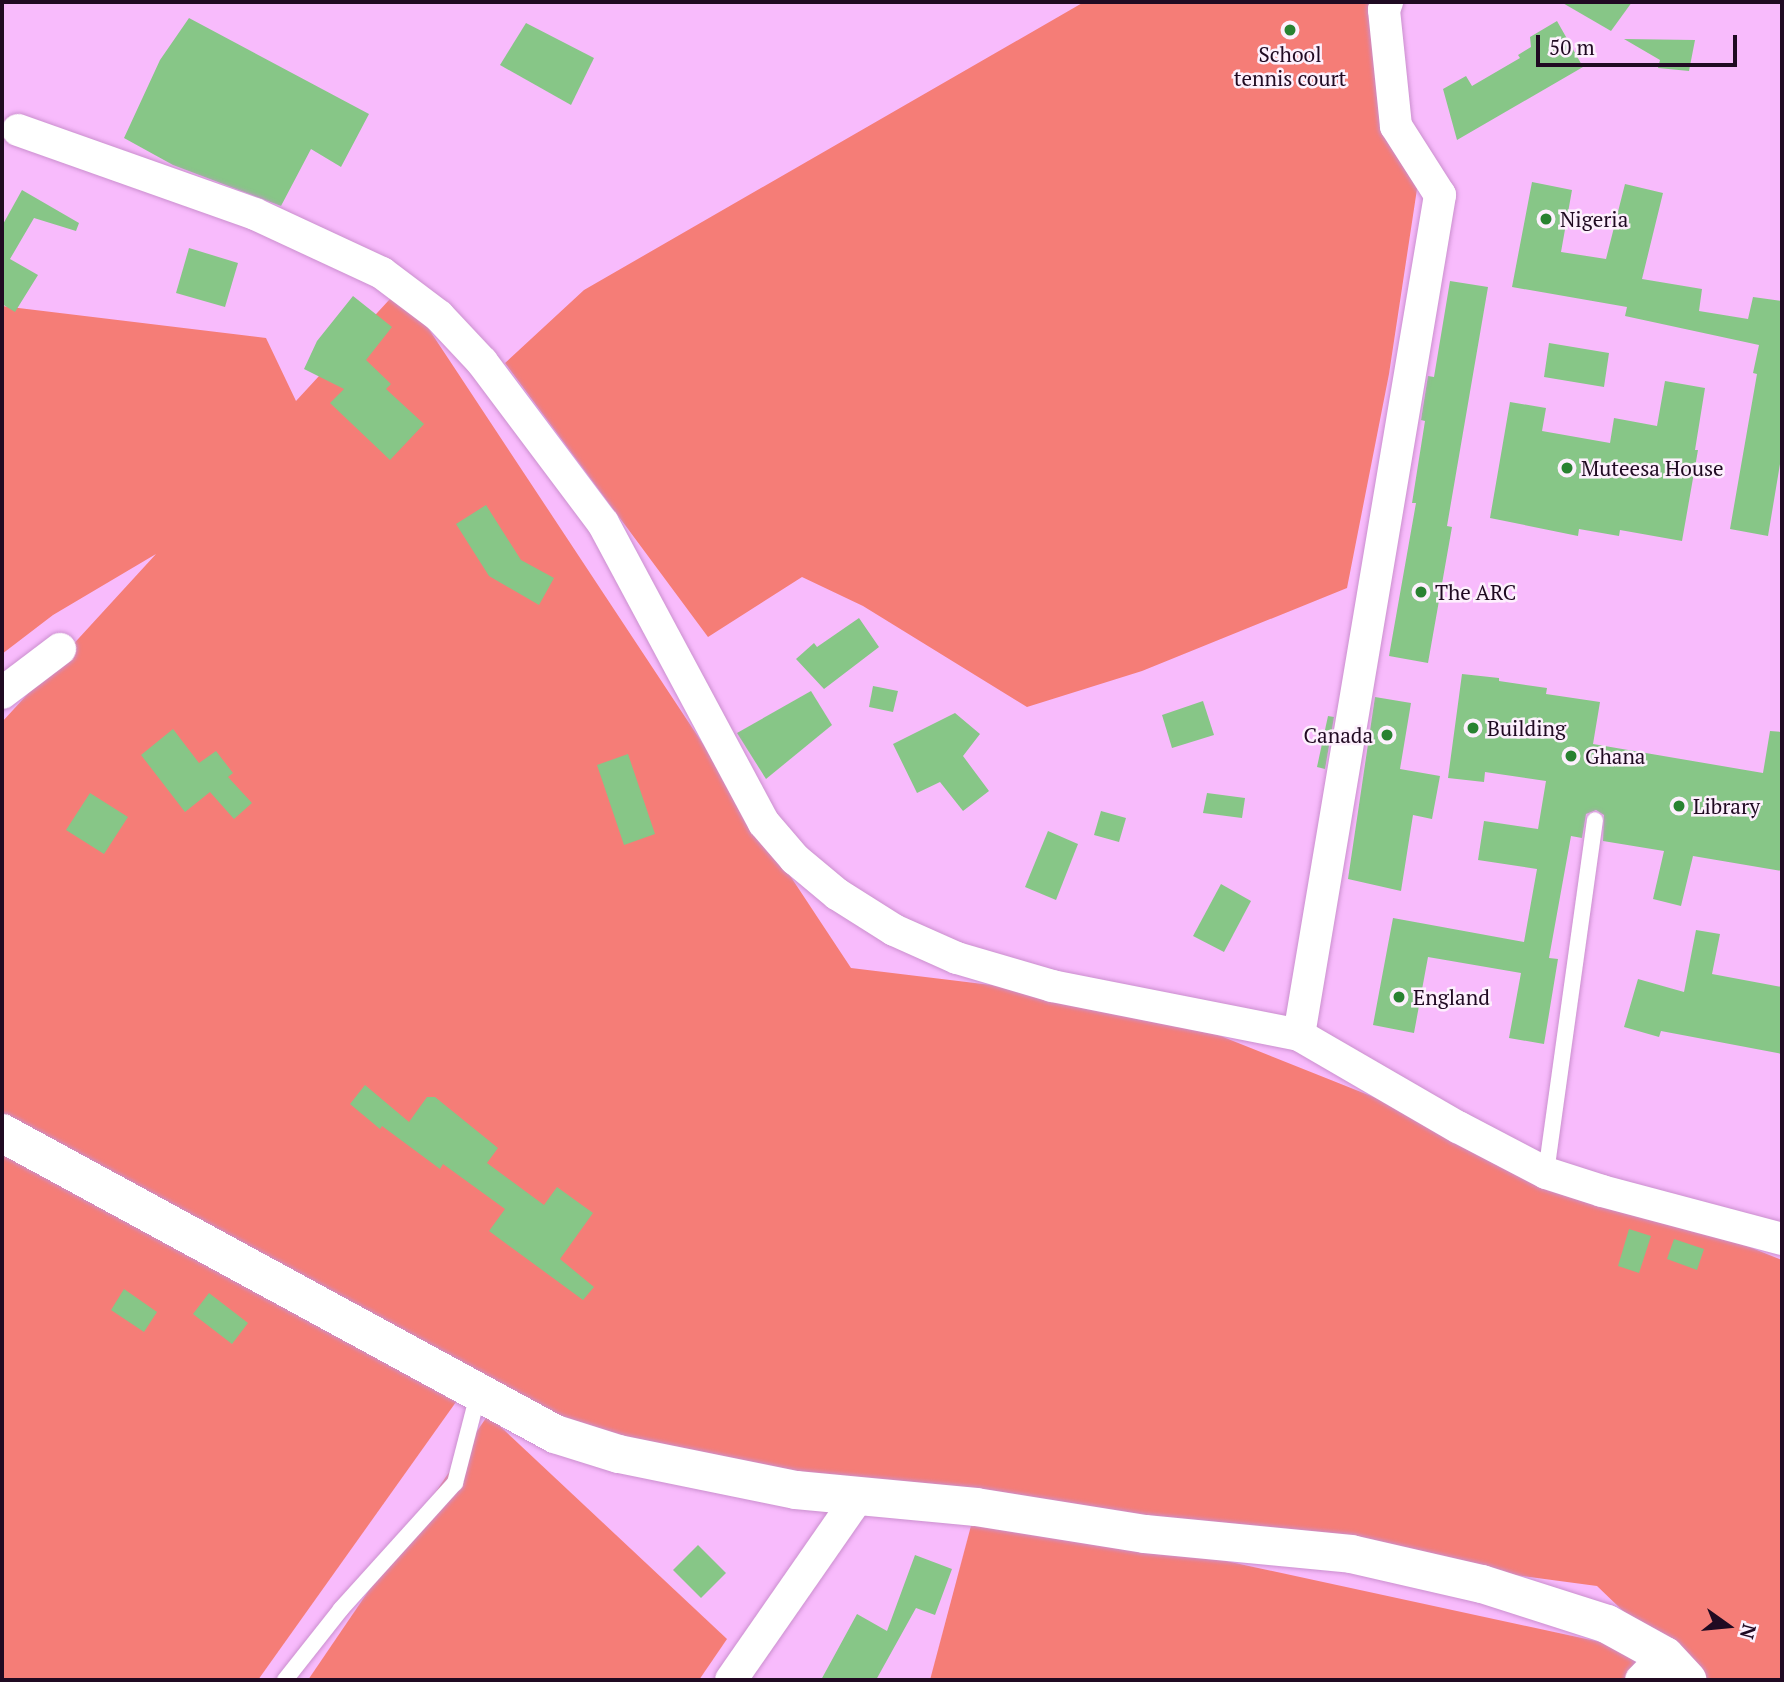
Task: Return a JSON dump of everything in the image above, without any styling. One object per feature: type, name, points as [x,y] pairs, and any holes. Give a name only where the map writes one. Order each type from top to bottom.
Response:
[{"type":"street","points":[[1299,1035],[1440,195],[1396,126],[1384,10],[1387,2]]},
{"type":"street","points":[[18,130],[264,218],[382,273],[439,316],[482,362],[603,523],[764,823],[795,859],[837,894],[894,930],[957,958],[1052,986],[1299,1035],[1458,1127],[1546,1173],[1602,1191],[1782,1239]]},
{"type":"street","points":[[2,693],[60,649]]},
{"type":"street","points":[[2,1133],[555,1434],[619,1454],[796,1490],[976,1507],[1145,1534],[1350,1554],[1482,1584],[1607,1624],[1665,1672]]},
{"type":"street","points":[[731,1680],[859,1496]]},
{"type":"lane","points":[[1546,1173],[1595,820]]},
{"type":"lane","points":[[285,1680],[341,1609],[398,1549],[455,1482],[478,1394]]},
{"type":"shaded area","points":[[1084,2],[1394,2],[1396,82],[1417,189],[1389,374],[1347,588],[1142,671],[1027,707],[863,606],[802,577],[708,637],[505,363],[584,290]]},
{"type":"shaded area","points":[[401,287],[851,968],[1138,1003],[1782,1260],[1782,1680],[1695,1680],[1597,1586],[619,1454],[2,1127],[2,722],[156,554],[53,615],[2,654],[2,306],[266,338],[296,401]]},
{"type":"shaded area","points":[[2,1147],[456,1402],[258,1680],[2,1680]]},
{"type":"shaded area","points":[[488,1415],[727,1639],[699,1680],[308,1680]]},
{"type":"shaded area","points":[[976,1507],[1665,1656],[1636,1680],[930,1680]]},
{"type":"building","points":[[1561,2],[1632,2],[1611,31]]},
{"type":"building","points":[[189,18],[369,114],[341,167],[311,149],[281,206],[173,165],[124,138],[160,60]]},
{"type":"building","points":[[1557,21],[1583,67],[1457,140],[1443,89],[1466,76],[1472,86],[1520,58],[1518,55],[1531,47],[1530,37]]},
{"type":"building","points":[[526,23],[594,58],[571,105],[500,65]]},
{"type":"building","points":[[1624,39],[1695,40],[1689,71],[1658,68],[1660,60]]},
{"type":"building","points":[[1532,182],[1572,190],[1561,252],[1606,259],[1625,184],[1663,193],[1642,279],[1702,289],[1699,311],[1748,319],[1753,297],[1782,301],[1782,452],[1768,536],[1730,529],[1757,374],[1753,373],[1759,345],[1625,316],[1627,307],[1512,287]]},
{"type":"building","points":[[22,190],[79,223],[76,231],[34,218],[10,259],[38,275],[15,312],[2,304],[2,226]]},
{"type":"building","points":[[189,248],[238,263],[225,307],[176,293]]},
{"type":"building","points":[[1450,281],[1488,287],[1447,526],[1452,527],[1428,663],[1389,656],[1416,503],[1412,503],[1425,421],[1421,420],[1428,376],[1434,377]]},
{"type":"building","points":[[353,296],[392,327],[366,360],[391,384],[386,389],[424,424],[390,460],[330,403],[344,389],[304,369],[317,341]]},
{"type":"building","points":[[1549,343],[1609,353],[1604,387],[1544,377]]},
{"type":"building","points":[[1665,381],[1705,388],[1695,450],[1698,450],[1682,541],[1620,530],[1619,536],[1579,529],[1578,536],[1490,518],[1510,402],[1546,408],[1542,431],[1610,443],[1614,418],[1657,426]]},
{"type":"building","points":[[486,505],[521,560],[554,578],[539,605],[489,576],[456,524]]},
{"type":"building","points":[[859,618],[879,647],[824,689],[796,659],[814,643],[817,647]]},
{"type":"building","points":[[1462,674],[1499,678],[1499,681],[1547,688],[1546,694],[1600,702],[1593,744],[1763,773],[1770,731],[1782,732],[1782,871],[1693,856],[1681,906],[1653,899],[1664,851],[1603,841],[1604,815],[1596,810],[1586,814],[1582,838],[1571,836],[1549,958],[1558,959],[1544,1044],[1509,1038],[1521,973],[1428,957],[1414,1033],[1373,1025],[1393,918],[1524,942],[1537,869],[1478,860],[1484,821],[1538,829],[1546,781],[1485,772],[1484,782],[1448,778]]},
{"type":"building","points":[[873,686],[898,691],[893,712],[869,707]]},
{"type":"building","points":[[811,691],[832,725],[766,779],[737,733]]},
{"type":"building","points":[[1375,697],[1411,703],[1400,769],[1440,776],[1432,819],[1413,815],[1401,891],[1348,879]]},
{"type":"building","points":[[1203,701],[1214,735],[1172,748],[1162,715]]},
{"type":"building","points":[[955,713],[980,734],[963,756],[989,791],[963,811],[940,782],[917,793],[893,744]]},
{"type":"building","points":[[1328,716],[1334,717],[1325,769],[1317,767]]},
{"type":"building","points":[[173,729],[199,763],[216,751],[233,773],[228,777],[252,803],[234,819],[210,792],[185,812],[141,755]]},
{"type":"building","points":[[628,754],[655,834],[624,845],[597,765]]},
{"type":"building","points":[[90,793],[128,817],[104,854],[66,830]]},
{"type":"building","points":[[1207,793],[1245,798],[1242,818],[1203,813]]},
{"type":"building","points":[[1101,811],[1126,818],[1119,842],[1094,835]]},
{"type":"building","points":[[1048,831],[1078,844],[1056,900],[1025,887]]},
{"type":"building","points":[[1221,884],[1251,901],[1224,952],[1193,936]]},
{"type":"building","points":[[1696,930],[1720,934],[1712,974],[1782,987],[1782,1054],[1661,1031],[1659,1037],[1624,1027],[1638,979],[1684,992]]},
{"type":"building","points":[[365,1085],[409,1122],[427,1097],[435,1097],[498,1148],[487,1163],[544,1205],[557,1187],[593,1213],[560,1259],[594,1287],[583,1300],[489,1231],[505,1209],[443,1164],[440,1169],[382,1126],[380,1129],[350,1104]]},
{"type":"building","points":[[1629,1229],[1651,1236],[1639,1273],[1618,1266]]},
{"type":"building","points":[[1674,1239],[1704,1249],[1697,1270],[1667,1259]]},
{"type":"building","points":[[124,1289],[157,1312],[144,1332],[111,1310]]},
{"type":"building","points":[[209,1293],[248,1323],[232,1344],[193,1314]]},
{"type":"building","points":[[698,1545],[726,1573],[701,1598],[673,1570]]},
{"type":"building","points":[[915,1555],[952,1569],[935,1615],[916,1608],[876,1680],[821,1680],[857,1614],[887,1631]]},
{"type":"place","name":"School tennis court","points":[[1290,30]]},
{"type":"place","name":"Nigeria","points":[[1546,219]]},
{"type":"place","name":"Muteesa House","points":[[1567,468]]},
{"type":"place","name":"The ARC","points":[[1421,592]]},
{"type":"place","name":"Building","points":[[1473,728]]},
{"type":"place","name":"Canada","points":[[1387,735]]},
{"type":"place","name":"Ghana","points":[[1571,756]]},
{"type":"place","name":"Library","points":[[1679,806]]},
{"type":"place","name":"England","points":[[1399,997]]}]
